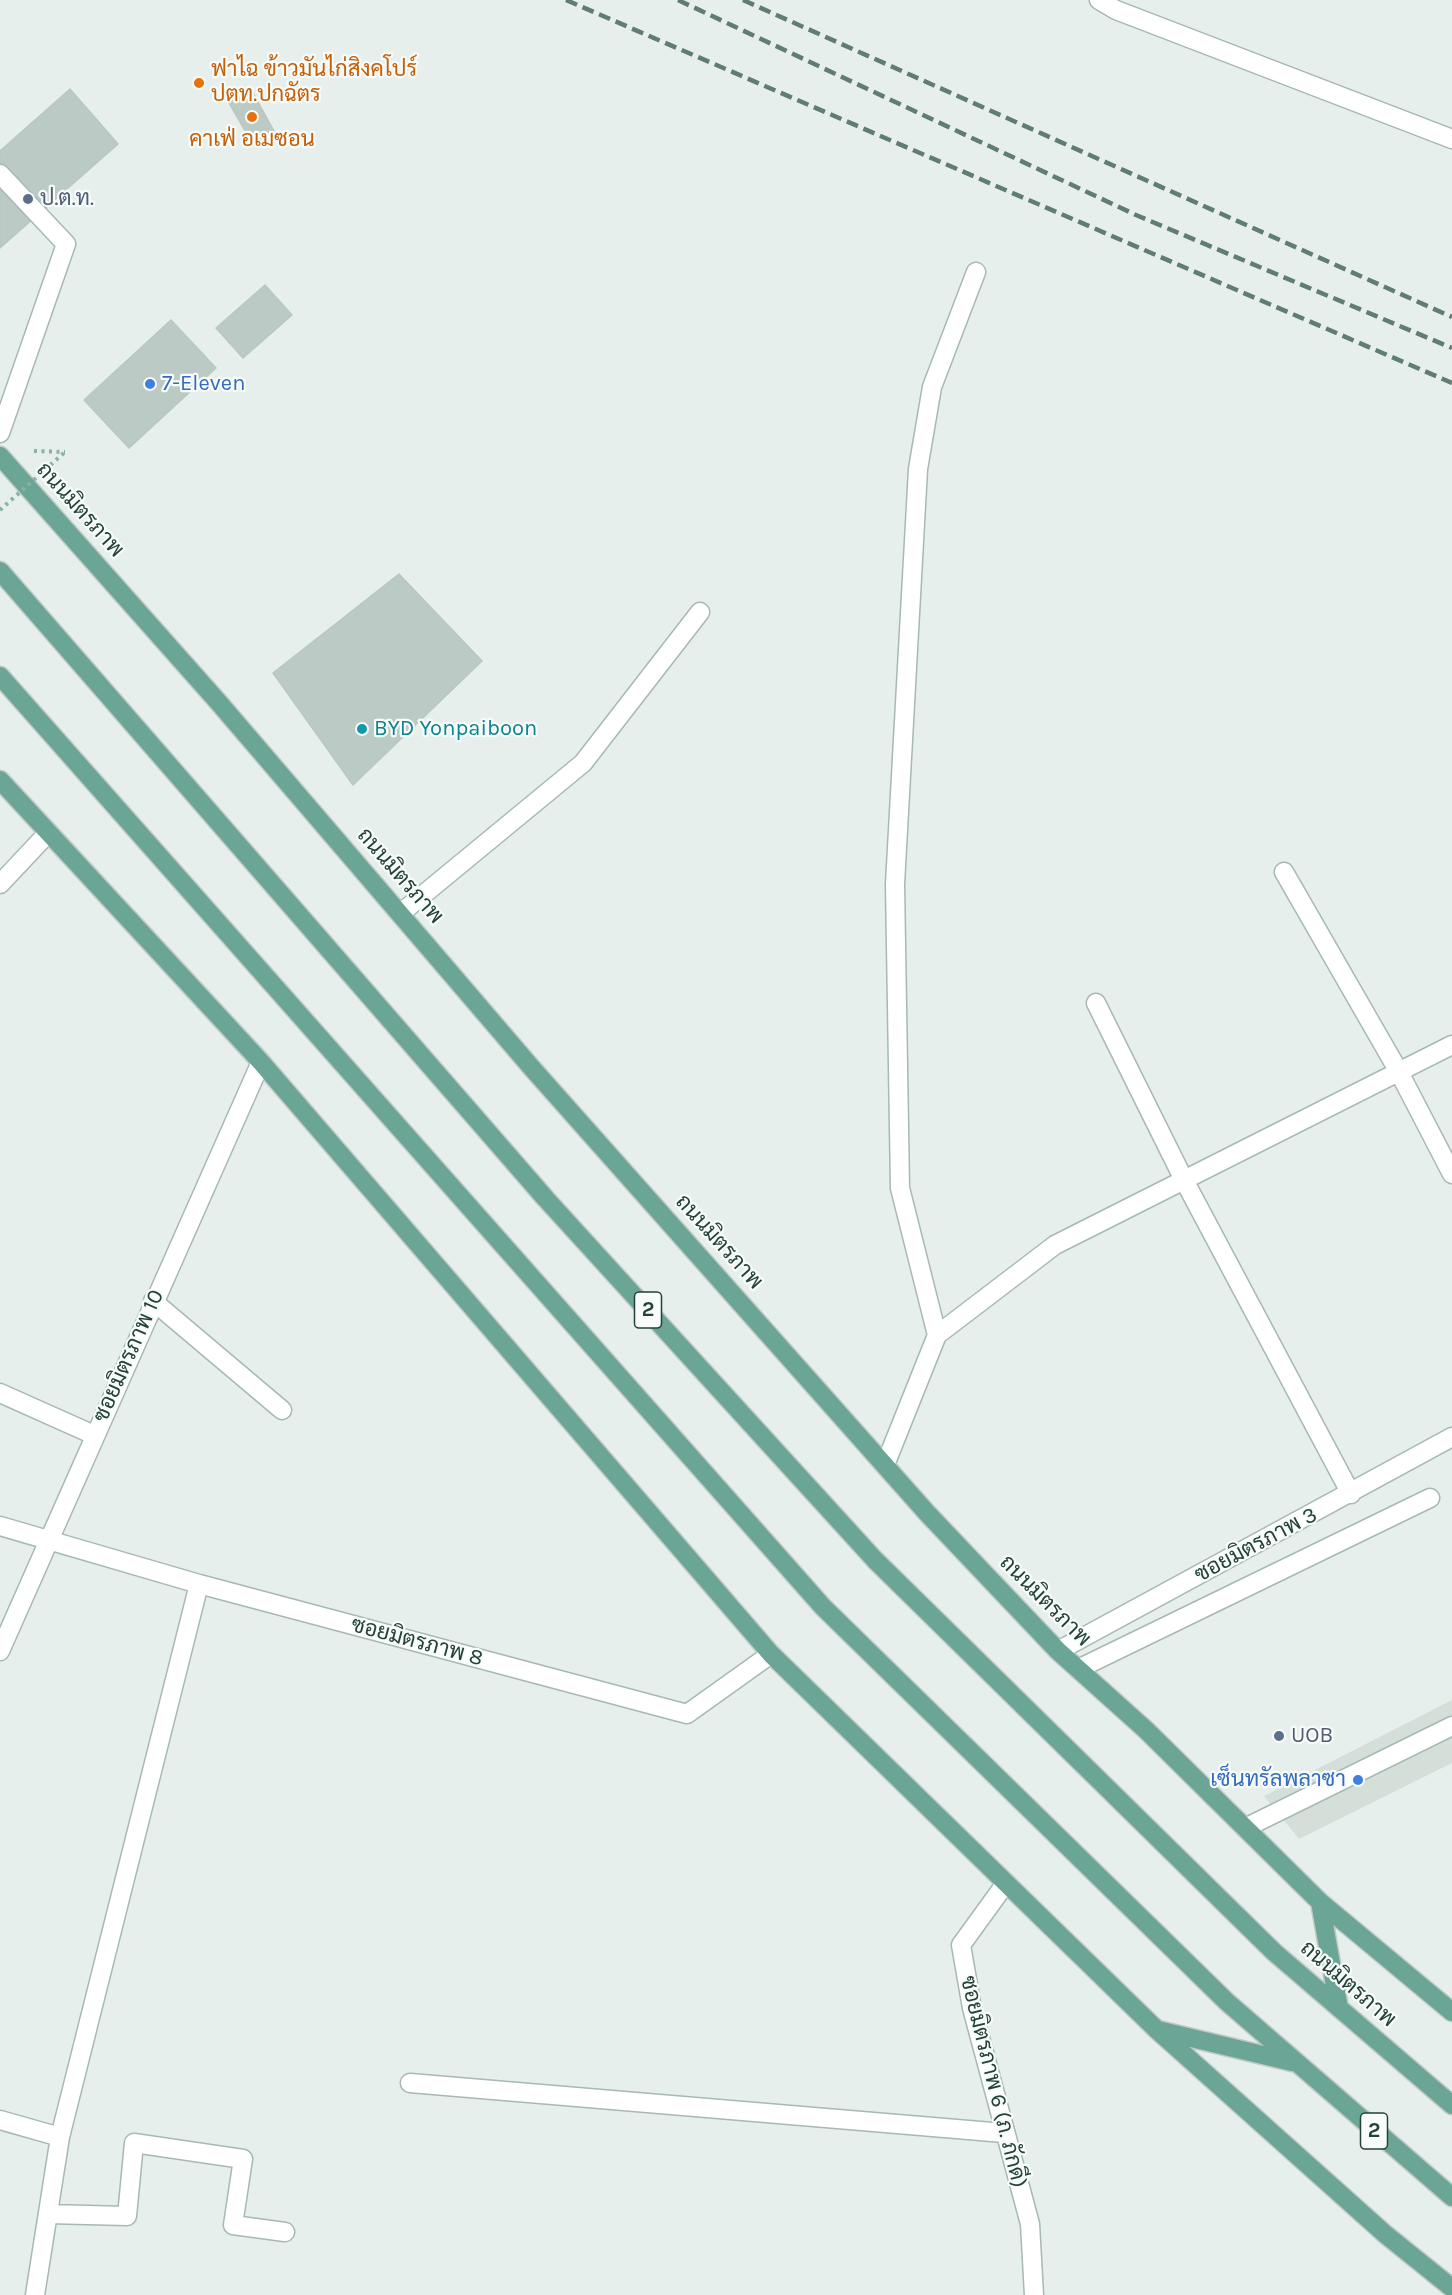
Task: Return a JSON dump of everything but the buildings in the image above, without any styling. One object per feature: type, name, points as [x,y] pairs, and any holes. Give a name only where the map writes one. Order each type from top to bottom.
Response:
[{"type":"main road","name":"ถนนมิตรภาพ","points":[[0,456],[400,913],[531,1067],[885,1465],[1058,1651],[1320,1902],[1452,2012]]},
{"type":"main road","name":"ถนนมิตรภาพ","points":[[0,571],[546,1199],[875,1560],[1274,1952],[1452,2105]]},
{"type":"main road","name":"2","points":[[0,676],[823,1607],[1227,2002],[1452,2197]]},
{"type":"main road","points":[[0,780],[261,1062],[771,1654],[1157,2030],[1386,2234],[1452,2288]]},
{"type":"main road","points":[[1320,1902],[1339,2008]]},
{"type":"main road","points":[[1157,2030],[1297,2063]]},
{"type":"street","points":[[1099,0],[1116,10],[1452,139]]},
{"type":"street","points":[[0,174],[66,244],[0,433]]},
{"type":"street","points":[[937,1335],[900,1188],[895,884],[918,469],[933,387],[976,272]]},
{"type":"street","points":[[400,913],[583,763],[700,612]]},
{"type":"street","points":[[0,884],[48,833]]},
{"type":"street","points":[[1284,872],[1400,1072],[1452,1174]]},
{"type":"street","points":[[1095,1003],[1184,1180],[1351,1494]]},
{"type":"street","points":[[885,1465],[937,1335],[1055,1245],[1452,1045]]},
{"type":"street","name":"ซอยมิตรภาพ 10","points":[[0,1651],[47,1540],[261,1062]]},
{"type":"street","points":[[153,1301],[282,1410]]},
{"type":"street","points":[[0,1394],[94,1435]]},
{"type":"street","name":"ซอยมิตรภาพ 3","points":[[1058,1651],[1351,1494],[1452,1437]]},
{"type":"street","points":[[1078,1669],[1430,1498]]},
{"type":"street","name":"ซอยมิตรภาพ 8","points":[[0,1526],[199,1584],[687,1714],[771,1654]]},
{"type":"street","points":[[35,2295],[60,2138],[199,1584]]},
{"type":"street","points":[[1245,1828],[1452,1726]]},
{"type":"street","name":"ซอยมิตรภาพ 6 (ภ. ภักดี)","points":[[1006,1883],[961,1945],[972,2008],[1030,2224],[1034,2295]]},
{"type":"street","points":[[410,2083],[1004,2133]]},
{"type":"street","points":[[0,2120],[60,2138]]},
{"type":"street","points":[[48,2214],[127,2216],[134,2143],[243,2159],[233,2225],[285,2232]]},
{"type":"path","points":[[0,510],[65,452]]},
{"type":"shaded area","name":"เซ็นทรัลพลาซา","points":[[1452,1700],[1452,1763],[1299,1839],[1264,1796]]},
{"type":"railway","points":[[566,0],[1452,383]]},
{"type":"railway","points":[[678,0],[1136,215],[1452,348]]},
{"type":"railway","points":[[743,0],[1452,317]]},
{"type":"place","name":"ฟาไฉ ข้าวมันไก่สิงคโปร์ ปตท.ปกฉัตร","points":[[199,83]]},
{"type":"place","name":"คาเฟ่ อเมซอน","points":[[252,117]]},
{"type":"place","name":"ป.ต.ท.","points":[[28,199]]},
{"type":"place","name":"7-Eleven","points":[[150,384]]},
{"type":"place","name":"BYD Yonpaiboon","points":[[362,729]]},
{"type":"place","name":"UOB","points":[[1279,1736]]},
{"type":"place","name":"เซ็นทรัลพลาซา","points":[[1358,1780]]}]
